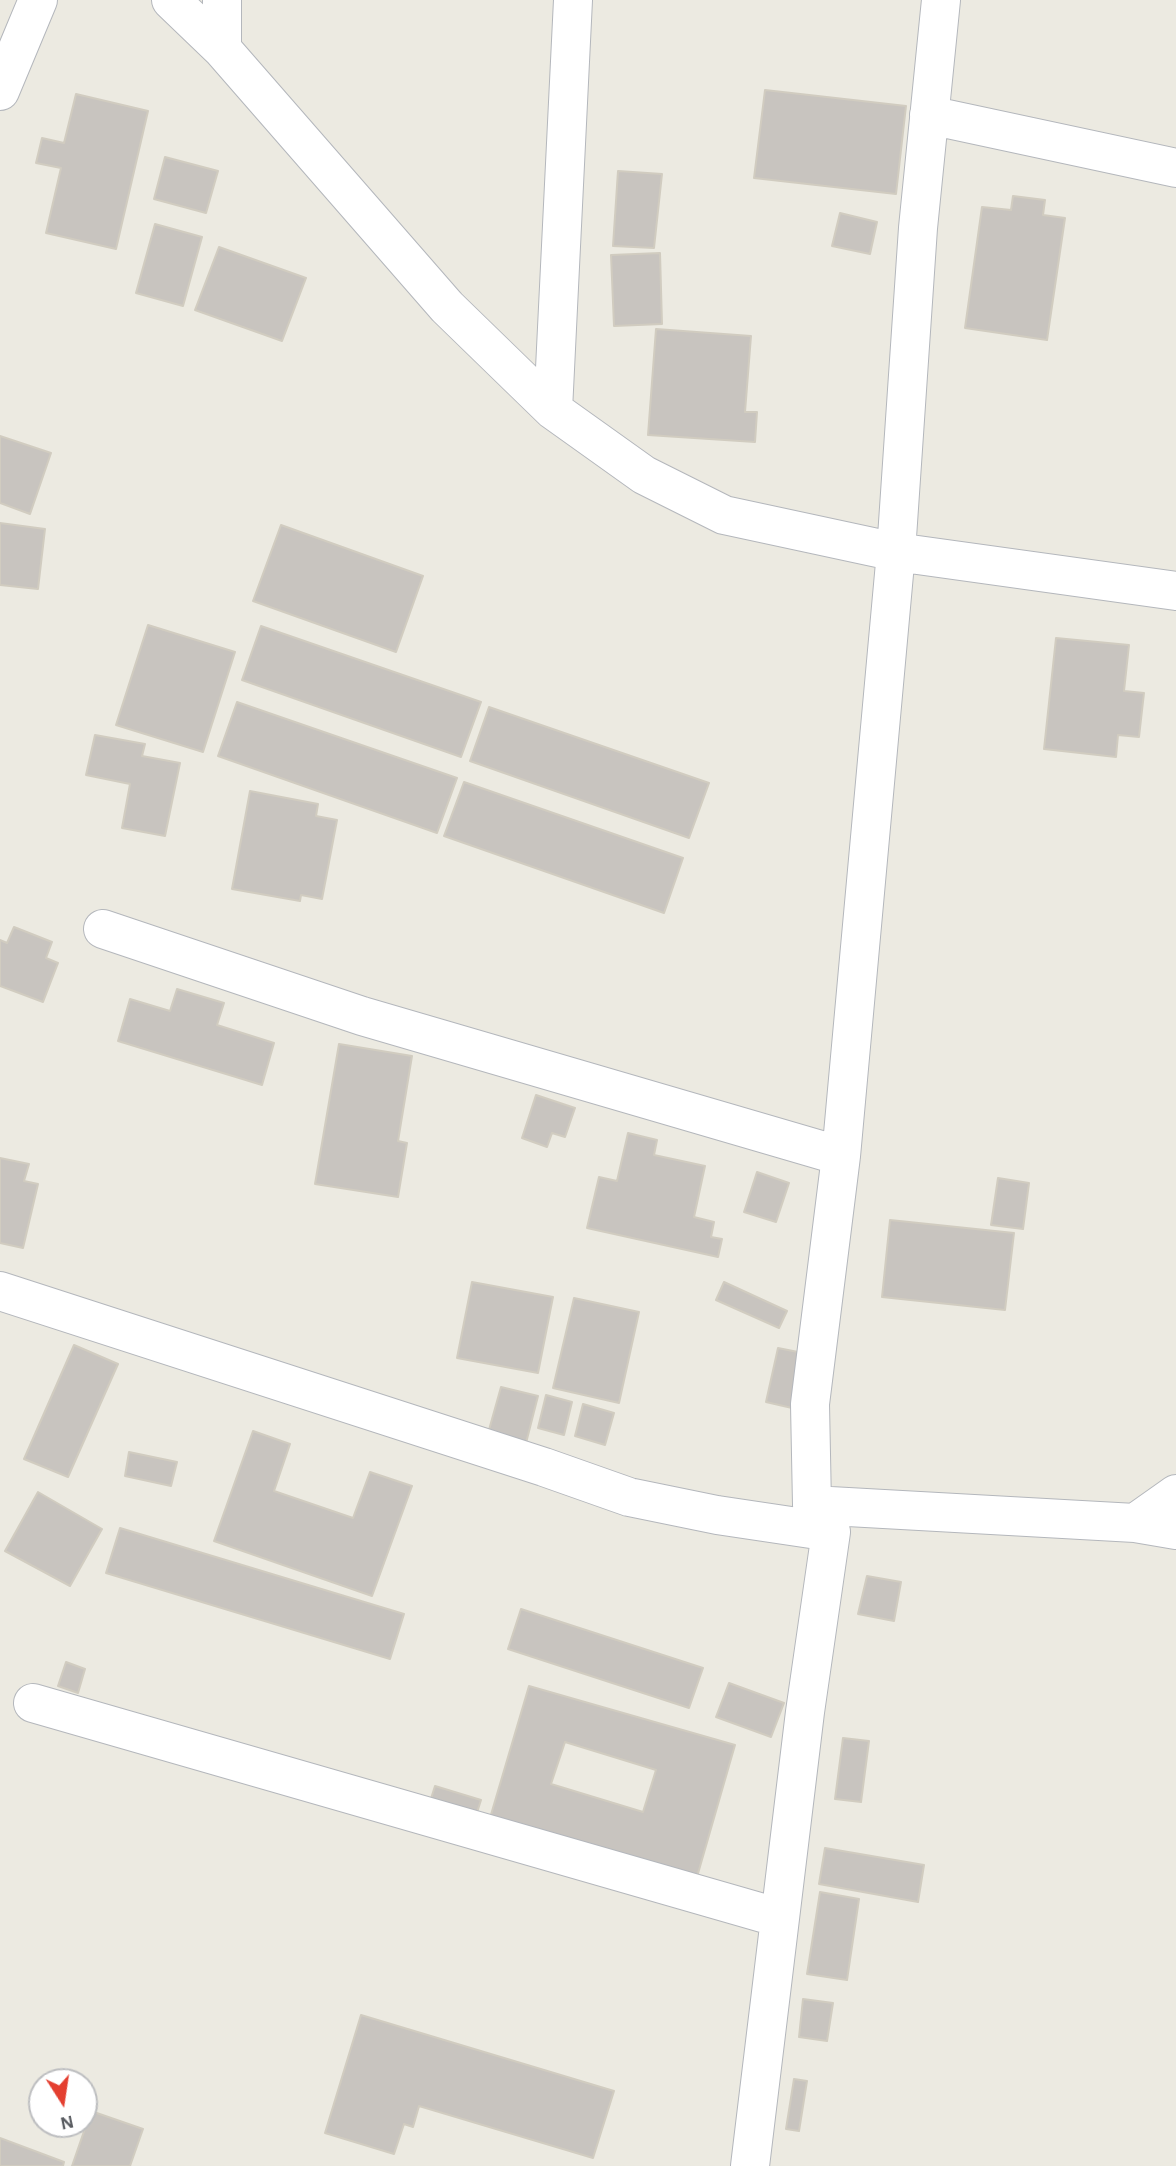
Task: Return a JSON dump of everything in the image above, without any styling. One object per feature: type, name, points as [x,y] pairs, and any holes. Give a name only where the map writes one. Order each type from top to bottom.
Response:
[{"type":"street","points":[[0,91],[38,0]]},
{"type":"street","points":[[172,0],[222,50],[447,307],[553,410],[644,475],[724,515],[896,552],[1176,591]]},
{"type":"street","points":[[222,0],[222,50]]},
{"type":"street","points":[[553,410],[573,0]]},
{"type":"street","points":[[750,2166],[805,1712],[822,1519],[810,1404],[841,1156],[896,552],[918,228],[941,0]]},
{"type":"street","points":[[929,115],[1176,168]]},
{"type":"street","points":[[103,929],[362,1016],[841,1156]]},
{"type":"street","points":[[0,1291],[629,1497],[717,1515],[822,1519],[1135,1522],[1176,1530]]},
{"type":"street","points":[[1135,1522],[1176,1494]]},
{"type":"street","points":[[33,1703],[780,1919]]},
{"type":"building","points":[[765,90],[906,106],[896,194],[754,178]]},
{"type":"building","points":[[76,94],[148,111],[116,249],[46,233],[61,168],[36,163],[42,138],[64,143]]},
{"type":"building","points":[[165,157],[218,171],[206,213],[154,199]]},
{"type":"building","points":[[618,171],[662,174],[654,248],[613,246]]},
{"type":"building","points":[[1013,196],[1045,200],[1043,215],[1065,218],[1047,340],[965,328],[982,207],[1011,210]]},
{"type":"building","points":[[840,213],[877,222],[870,254],[832,246]]},
{"type":"building","points":[[155,224],[202,237],[183,306],[136,293]]},
{"type":"building","points":[[219,247],[306,278],[282,341],[195,310]]},
{"type":"building","points":[[660,253],[662,324],[614,326],[611,255]]},
{"type":"building","points":[[656,329],[751,336],[745,412],[757,412],[755,442],[648,435]]},
{"type":"building","points":[[0,436],[51,453],[30,514],[0,503]]},
{"type":"building","points":[[0,523],[45,529],[38,589],[0,585]]},
{"type":"building","points":[[281,525],[423,576],[396,652],[253,601]]},
{"type":"building","points":[[148,625],[235,652],[203,752],[116,725]]},
{"type":"building","points":[[261,626],[481,702],[461,757],[242,680]]},
{"type":"building","points":[[1056,638],[1129,645],[1124,691],[1144,693],[1139,737],[1118,735],[1116,757],[1044,749]]},
{"type":"building","points":[[237,702],[457,778],[437,833],[218,756]]},
{"type":"building","points":[[489,707],[709,783],[689,838],[470,761]]},
{"type":"building","points":[[95,735],[145,744],[142,756],[180,763],[165,836],[122,828],[130,784],[86,775]]},
{"type":"building","points":[[464,782],[683,858],[664,913],[444,836]]},
{"type":"building","points":[[250,791],[318,804],[316,816],[337,820],[322,899],[301,895],[300,901],[232,889]]},
{"type":"building","points":[[14,927],[52,942],[46,958],[58,963],[43,1002],[0,986],[0,940],[7,943]]},
{"type":"building","points":[[177,989],[224,1003],[217,1025],[274,1043],[262,1085],[118,1041],[130,999],[170,1011]]},
{"type":"building","points":[[339,1044],[412,1056],[398,1141],[407,1143],[398,1197],[315,1184]]},
{"type":"building","points":[[536,1095],[575,1108],[565,1137],[552,1133],[547,1147],[522,1138]]},
{"type":"building","points":[[628,1133],[657,1140],[654,1155],[705,1166],[694,1217],[714,1222],[711,1237],[722,1239],[718,1257],[587,1228],[599,1177],[617,1181]]},
{"type":"building","points":[[0,1158],[29,1164],[24,1181],[38,1184],[23,1248],[0,1243]]},
{"type":"building","points":[[757,1172],[789,1183],[776,1222],[744,1212]]},
{"type":"building","points":[[998,1178],[1029,1183],[1023,1229],[991,1225]]},
{"type":"building","points":[[890,1220],[1014,1233],[1005,1310],[882,1297]]},
{"type":"building","points":[[472,1282],[553,1297],[538,1373],[457,1358]]},
{"type":"building","points":[[724,1282],[787,1311],[779,1328],[716,1300]]},
{"type":"building","points":[[574,1298],[639,1312],[619,1403],[553,1388]]},
{"type":"building","points":[[74,1345],[118,1364],[68,1477],[24,1459]]},
{"type":"building","points":[[778,1348],[803,1353],[792,1408],[766,1402]]},
{"type":"building","points":[[501,1387],[538,1396],[525,1447],[487,1437]]},
{"type":"building","points":[[546,1395],[572,1402],[564,1435],[538,1428]]},
{"type":"building","points":[[583,1404],[614,1413],[605,1445],[575,1436]]},
{"type":"building","points":[[253,1431],[290,1444],[274,1491],[353,1518],[370,1472],[412,1486],[372,1596],[214,1541]]},
{"type":"building","points":[[129,1452],[177,1462],[171,1486],[125,1476]]},
{"type":"building","points":[[38,1492],[102,1529],[70,1586],[5,1551]]},
{"type":"building","points":[[120,1528],[404,1614],[390,1659],[106,1573]]},
{"type":"building","points":[[867,1576],[901,1582],[894,1621],[858,1614]]},
{"type":"building","points":[[521,1609],[703,1668],[689,1708],[508,1649]]},
{"type":"building","points":[[66,1662],[85,1669],[78,1693],[58,1686]]},
{"type":"building","points":[[729,1683],[784,1703],[771,1737],[716,1717]]},
{"type":"building","points":[[529,1686],[735,1745],[697,1877],[490,1818]],"holes":[[[565,1742],[656,1770],[643,1812],[551,1784]]]},
{"type":"building","points":[[843,1738],[869,1741],[861,1802],[835,1799]]},
{"type":"building","points":[[435,1786],[481,1800],[473,1825],[427,1811]]},
{"type":"building","points":[[825,1848],[924,1865],[918,1902],[819,1884]]},
{"type":"building","points":[[820,1892],[859,1899],[847,1980],[807,1974]]},
{"type":"building","points":[[803,1999],[833,2003],[827,2041],[799,2037]]},
{"type":"building","points":[[361,2015],[614,2091],[593,2158],[419,2106],[413,2127],[404,2124],[394,2154],[325,2133]]},
{"type":"building","points":[[794,2079],[807,2081],[799,2131],[786,2129]]},
{"type":"building","points":[[98,2113],[143,2129],[130,2166],[72,2166],[82,2138],[98,2138]]},
{"type":"building","points":[[0,2138],[64,2162],[63,2166],[0,2166]]}]
